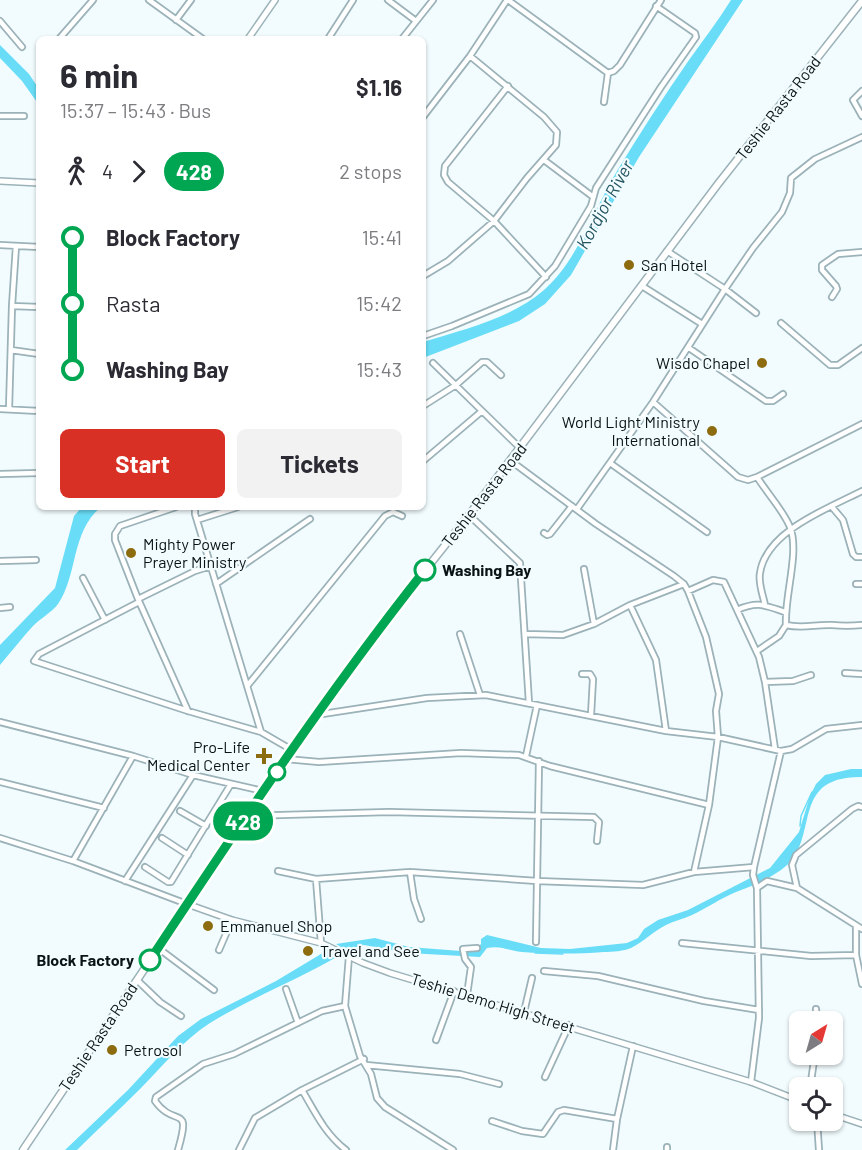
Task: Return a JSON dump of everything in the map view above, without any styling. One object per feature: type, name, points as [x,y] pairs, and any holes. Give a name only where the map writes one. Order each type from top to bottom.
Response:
[{"type":"main road","name":"Teshie Rasta Road","points":[[22,1150],[286,758],[377,631],[511,461],[667,251],[862,1]]},
{"type":"street","points":[[62,36],[93,0]]},
{"type":"street","points":[[149,0],[199,36]]},
{"type":"street","points":[[176,20],[190,0]]},
{"type":"street","points":[[250,36],[275,0]]},
{"type":"street","points":[[330,36],[353,0]]},
{"type":"street","points":[[388,0],[416,21]]},
{"type":"street","points":[[404,36],[432,0]]},
{"type":"street","points":[[426,113],[470,56],[507,0],[608,73]]},
{"type":"street","points":[[608,73],[620,65],[661,0]]},
{"type":"street","points":[[426,335],[529,294],[555,266],[591,206],[592,196],[661,87],[696,37],[694,33],[656,6]]},
{"type":"street","points":[[0,21],[22,47]]},
{"type":"street","points":[[426,274],[448,261],[494,221],[526,178],[556,145],[557,132],[544,117],[470,56]]},
{"type":"street","points":[[604,102],[608,73]]},
{"type":"street","points":[[508,86],[445,166],[444,175],[448,182],[494,221],[546,276]]},
{"type":"street","points":[[862,91],[853,100],[862,116]]},
{"type":"street","points":[[0,116],[24,116]]},
{"type":"street","points":[[544,533],[550,534],[575,508],[653,402],[725,289],[753,248],[782,212],[790,193],[791,178],[814,159],[862,137]]},
{"type":"street","points":[[544,160],[592,196]]},
{"type":"street","points":[[0,181],[36,183]]},
{"type":"street","points":[[0,245],[36,248]]},
{"type":"street","points":[[9,409],[16,246]]},
{"type":"street","points":[[667,251],[725,289],[756,313]]},
{"type":"street","points":[[831,297],[837,290],[836,286],[822,270],[822,265],[838,254],[862,252]]},
{"type":"street","points":[[642,286],[702,324]]},
{"type":"street","points":[[12,306],[36,307]]},
{"type":"street","points":[[781,323],[830,365],[838,365],[862,348]]},
{"type":"street","points":[[689,348],[766,401],[773,401],[783,394]]},
{"type":"street","points":[[10,350],[36,354]]},
{"type":"street","points":[[426,404],[456,385],[485,361],[501,375]]},
{"type":"street","points":[[433,363],[520,448]]},
{"type":"street","points":[[653,402],[738,477],[748,480],[862,424]]},
{"type":"street","points":[[0,409],[36,411]]},
{"type":"street","points":[[426,458],[483,411]]},
{"type":"street","points":[[511,461],[684,584],[688,591],[706,637],[719,694],[716,711],[718,737],[709,805],[693,872]]},
{"type":"street","points":[[610,463],[707,532]]},
{"type":"street","points":[[0,474],[36,474]]},
{"type":"street","points":[[757,477],[791,528],[793,554],[785,612],[786,625],[778,636],[757,651]]},
{"type":"street","points":[[765,605],[759,578],[763,560],[791,528],[862,491]]},
{"type":"street","points":[[832,507],[843,520],[853,554],[856,557],[862,557]]},
{"type":"street","points":[[167,510],[126,523],[116,530],[115,540],[139,601],[188,711]]},
{"type":"street","points":[[195,510],[261,732]]},
{"type":"street","points":[[197,520],[229,510]]},
{"type":"street","points":[[248,685],[385,516],[393,512],[402,516]]},
{"type":"street","points":[[469,515],[520,563],[529,703]]},
{"type":"street","points":[[216,584],[310,519]]},
{"type":"street","points":[[0,561],[36,560]]},
{"type":"street","points":[[211,566],[195,571],[39,654],[34,661],[261,732],[292,750]]},
{"type":"street","points":[[584,568],[594,624]]},
{"type":"street","points":[[83,578],[105,620]]},
{"type":"street","points":[[688,591],[713,580],[721,580],[728,587],[757,651],[765,682],[775,749]]},
{"type":"street","points":[[525,634],[563,635],[594,624],[630,604],[684,584]]},
{"type":"street","points":[[856,584],[862,584]]},
{"type":"street","points":[[630,604],[656,660],[666,731]]},
{"type":"street","points":[[737,610],[752,604],[765,605],[785,612]]},
{"type":"street","points":[[0,608],[10,607]]},
{"type":"street","points":[[786,625],[806,628],[820,625],[842,627],[862,625]]},
{"type":"street","points":[[460,634],[480,695]]},
{"type":"street","points":[[845,673],[862,674]]},
{"type":"street","points":[[582,674],[590,674],[593,679],[591,715]]},
{"type":"street","points":[[765,682],[793,681],[811,675]]},
{"type":"street","points":[[316,715],[427,698],[480,695],[666,731],[718,737],[781,752],[792,749],[826,729],[862,724]]},
{"type":"street","points":[[526,756],[537,705]]},
{"type":"street","points":[[0,722],[133,756],[193,775],[264,791]]},
{"type":"street","points":[[751,1082],[759,1010],[757,888],[753,875],[781,752]]},
{"type":"street","points":[[286,758],[319,762],[461,753],[526,756],[709,805]]},
{"type":"street","points":[[73,861],[133,756]]},
{"type":"street","points":[[536,942],[539,761]]},
{"type":"street","points":[[125,881],[193,775]]},
{"type":"street","points":[[0,782],[104,807]]},
{"type":"street","points":[[145,867],[170,883],[231,784]]},
{"type":"street","points":[[796,888],[792,864],[796,855],[852,809],[862,807]]},
{"type":"street","points":[[180,811],[206,826]]},
{"type":"street","points":[[247,816],[389,812],[596,818],[599,822],[597,841]]},
{"type":"street","points":[[0,838],[73,861],[187,904]]},
{"type":"street","points":[[162,838],[188,855]]},
{"type":"street","points":[[278,871],[316,879],[410,872],[537,881],[643,885],[693,872],[754,867]]},
{"type":"street","points":[[410,872],[414,898],[421,919]]},
{"type":"street","points":[[316,879],[321,943]]},
{"type":"street","points":[[757,888],[767,882],[796,888],[862,929]]},
{"type":"street","name":"Teshie Demo High Street","points":[[187,904],[232,920],[321,943],[390,973],[569,1025],[751,1082],[789,1097]]},
{"type":"street","points":[[219,950],[232,920]]},
{"type":"street","points":[[856,926],[856,955],[862,984]]},
{"type":"street","points":[[682,943],[811,956],[856,955]]},
{"type":"street","points":[[158,948],[214,990]]},
{"type":"street","points":[[467,995],[471,967],[463,951],[464,948],[477,948]]},
{"type":"street","points":[[347,955],[345,1006],[360,1056],[371,1074],[377,1098],[381,1103],[453,1150]]},
{"type":"street","points":[[544,971],[598,976],[704,1001],[759,1010]]},
{"type":"street","points":[[524,1012],[532,978]]},
{"type":"street","points":[[137,980],[160,1002],[181,1016]]},
{"type":"street","points":[[286,989],[298,1023]]},
{"type":"street","points":[[436,1040],[454,991]]},
{"type":"street","points":[[178,1150],[185,1126],[183,1121],[180,1117],[164,1111],[155,1101],[156,1097],[203,1064],[234,1054],[329,1008],[345,1006]]},
{"type":"street","points":[[545,1077],[569,1025]]},
{"type":"street","points":[[614,1150],[617,1119],[633,1046]]},
{"type":"street","points":[[238,1150],[255,1118],[302,1090],[365,1062],[460,1074],[499,1084]]},
{"type":"street","points":[[302,1090],[323,1127],[346,1150]]},
{"type":"street","points":[[492,1121],[522,1131],[543,1134],[558,1112],[564,1110],[617,1119]]},
{"type":"street","points":[[843,1117],[862,1124]]},
{"type":"street","points":[[818,1131],[819,1150]]},
{"type":"water","name":"Kordjor River","points":[[731,0],[743,0],[639,157],[571,275],[545,304],[519,321],[426,357],[426,341],[517,309],[544,290],[556,278],[585,234],[634,143]]},
{"type":"water","points":[[0,45],[29,74],[36,84],[36,101],[22,81],[0,58]]},
{"type":"water","points":[[79,510],[98,510],[84,528],[64,592],[56,607],[33,626],[0,665],[0,645],[55,588],[74,516]]},
{"type":"water","points":[[862,769],[862,777],[838,780],[823,787],[814,799],[801,844],[793,858],[781,870],[692,915],[666,925],[628,949],[611,952],[553,953],[522,952],[492,947],[487,948],[480,957],[408,953],[364,945],[346,950],[336,944],[375,938],[409,947],[461,951],[475,950],[481,944],[481,939],[487,935],[541,948],[570,949],[627,943],[638,938],[644,929],[658,920],[688,910],[770,868],[799,832],[816,784],[825,775]]},
{"type":"water","points":[[331,948],[340,955],[242,1005],[200,1030],[77,1150],[65,1150],[128,1090],[178,1036],[201,1019],[276,981]]},
{"type":"waterway","points":[[800,826],[801,816],[812,792]]},
{"type":"waterway","points":[[535,953],[563,954]]},
{"type":"bus line","name":"428","points":[[150,960],[316,715],[425,570]]},
{"type":"place","name":"San Hotel","points":[[629,265]]},
{"type":"place","name":"Wisdo Chapel","points":[[762,363]]},
{"type":"place","name":"World Light Ministry International","points":[[712,431]]},
{"type":"place","name":"Mighty Power Prayer Ministry","points":[[131,553]]},
{"type":"place","name":"Washing Bay","points":[[425,570]]},
{"type":"place","name":"Pro-Life Medical Center","points":[[264,756]]},
{"type":"place","name":"Emmanuel Shop","points":[[208,926]]},
{"type":"place","name":"Travel and See","points":[[308,951]]},
{"type":"place","name":"Block Factory","points":[[150,960]]},
{"type":"place","name":"Petrosol","points":[[112,1050]]}]
